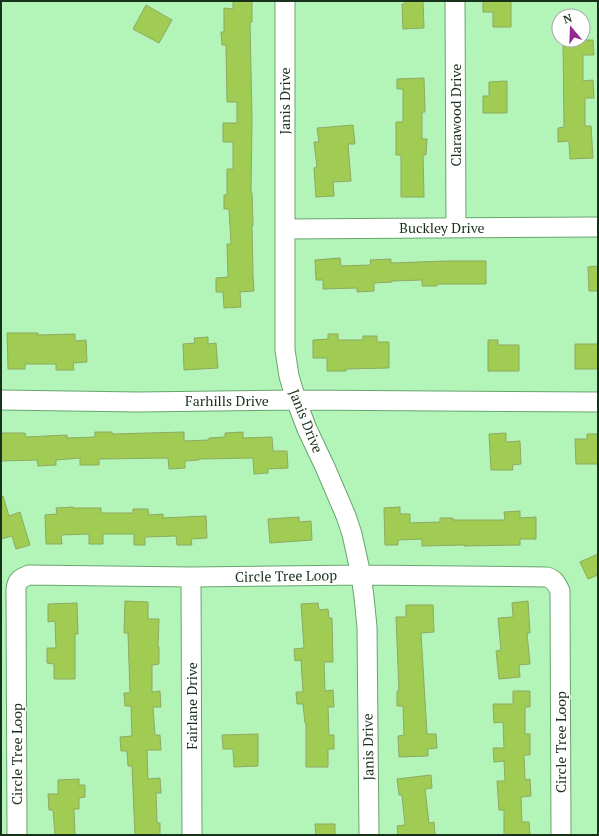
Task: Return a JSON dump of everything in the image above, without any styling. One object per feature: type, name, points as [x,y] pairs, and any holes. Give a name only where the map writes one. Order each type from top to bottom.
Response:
[{"type":"street","name":"Janis Drive","points":[[285,1],[285,350],[289,376],[296,400],[307,429],[346,516],[352,534],[361,575],[367,627],[369,835]]},
{"type":"street","name":"Clarawood Drive","points":[[455,1],[456,228]]},
{"type":"street","name":"Buckley Drive","points":[[285,229],[598,227]]},
{"type":"street","name":"Farhills Drive","points":[[1,400],[138,402],[296,400],[598,402]]},
{"type":"street","name":"Circle Tree Loop","points":[[17,835],[16,589],[17,583],[22,577],[29,575],[191,577],[361,575],[547,577],[551,578],[557,584],[560,591],[561,835]]},
{"type":"street","name":"Fairlane Drive","points":[[191,577],[192,835]]},
{"type":"building","points":[[233,1],[252,1],[252,22],[250,22],[252,119],[251,193],[254,291],[240,292],[241,307],[224,308],[223,292],[216,292],[216,278],[228,277],[227,244],[231,244],[229,209],[224,209],[224,195],[227,195],[227,169],[233,169],[233,142],[223,142],[223,123],[237,123],[237,102],[227,102],[226,45],[222,45],[221,32],[224,32],[224,8],[233,9]]},
{"type":"building","points":[[405,1],[423,1],[424,28],[403,29],[402,4],[405,4]]},
{"type":"building","points":[[483,1],[511,1],[511,27],[493,27],[493,12],[483,12]]},
{"type":"building","points":[[146,5],[172,20],[159,43],[133,29]]},
{"type":"building","points":[[591,40],[593,40],[594,55],[583,55],[583,81],[593,80],[594,98],[585,98],[585,126],[591,126],[593,158],[570,159],[569,141],[558,142],[558,128],[564,127],[563,48],[591,48]]},
{"type":"building","points":[[424,78],[425,112],[422,112],[422,139],[427,139],[426,155],[423,155],[424,197],[401,197],[401,155],[396,155],[396,122],[403,122],[403,89],[397,89],[397,79]]},
{"type":"building","points":[[507,81],[507,113],[483,113],[483,96],[489,96],[489,82]]},
{"type":"building","points":[[353,125],[355,144],[348,144],[351,181],[333,182],[334,196],[316,197],[314,168],[317,167],[314,142],[319,142],[317,128]]},
{"type":"building","points":[[340,258],[341,266],[371,265],[370,260],[391,259],[391,263],[486,261],[486,284],[437,284],[437,286],[422,286],[422,280],[374,283],[374,291],[357,292],[357,288],[323,289],[323,280],[316,280],[315,260]]},
{"type":"building","points":[[598,266],[598,291],[589,291],[588,267]]},
{"type":"building","points":[[7,333],[38,333],[38,335],[75,334],[75,341],[86,340],[87,362],[73,363],[74,370],[56,370],[56,364],[25,364],[25,369],[8,369]]},
{"type":"building","points":[[328,334],[338,334],[338,340],[363,340],[363,336],[377,336],[377,342],[389,342],[389,368],[327,371],[327,358],[313,358],[313,340],[328,339]]},
{"type":"building","points":[[208,337],[208,344],[216,343],[218,368],[184,370],[183,344],[195,343],[194,338]]},
{"type":"building","points":[[488,340],[498,340],[498,345],[519,345],[519,371],[488,371]]},
{"type":"building","points":[[575,344],[598,344],[598,369],[575,369]]},
{"type":"building","points":[[95,432],[112,432],[112,434],[184,432],[184,441],[209,440],[209,438],[225,437],[225,433],[243,432],[243,438],[272,437],[273,451],[287,451],[288,468],[268,469],[268,473],[254,474],[253,458],[199,459],[185,461],[185,468],[169,469],[168,458],[99,459],[99,465],[80,465],[80,458],[56,460],[56,465],[38,466],[37,460],[1,461],[1,433],[25,433],[26,437],[67,435],[67,438],[95,437]]},
{"type":"building","points":[[506,433],[506,442],[520,441],[521,464],[512,465],[513,470],[491,470],[489,434]]},
{"type":"building","points":[[587,434],[598,434],[598,464],[576,464],[575,439],[587,439]]},
{"type":"building","points":[[3,496],[9,516],[20,512],[30,545],[16,549],[12,536],[1,539],[1,497]]},
{"type":"building","points":[[400,507],[400,514],[410,514],[410,523],[440,522],[440,518],[453,518],[453,520],[505,520],[504,512],[520,511],[520,518],[536,517],[536,539],[520,539],[520,545],[422,546],[422,539],[398,540],[398,545],[385,545],[384,508]]},
{"type":"building","points":[[56,508],[101,508],[101,513],[133,513],[133,509],[148,509],[149,515],[163,514],[163,518],[206,516],[207,538],[191,539],[192,545],[177,545],[176,536],[145,537],[145,545],[134,545],[134,534],[103,534],[103,544],[89,544],[89,534],[61,535],[62,544],[46,544],[45,515],[57,514]]},
{"type":"building","points":[[299,517],[299,522],[311,521],[312,540],[270,543],[268,519]]},
{"type":"building","points":[[598,554],[598,575],[588,579],[580,562]]},
{"type":"building","points":[[125,601],[148,602],[148,619],[159,619],[159,664],[152,665],[152,692],[160,691],[161,707],[153,707],[155,735],[160,735],[161,750],[147,750],[148,779],[160,778],[161,793],[156,793],[157,823],[160,823],[160,835],[135,835],[132,766],[128,766],[127,751],[121,751],[120,737],[132,736],[131,706],[125,706],[124,693],[130,693],[128,633],[124,633]]},
{"type":"building","points":[[528,601],[530,633],[527,633],[530,664],[519,665],[520,677],[499,679],[496,651],[501,650],[498,618],[513,617],[512,603]]},
{"type":"building","points":[[77,603],[78,634],[75,634],[75,679],[54,679],[54,664],[47,663],[47,648],[56,648],[55,621],[48,622],[48,604]]},
{"type":"building","points":[[318,603],[319,610],[328,609],[329,618],[332,618],[333,662],[324,662],[325,691],[333,690],[334,707],[328,707],[329,735],[334,735],[334,749],[328,749],[328,767],[306,767],[306,723],[303,704],[297,704],[296,692],[303,692],[301,660],[295,661],[294,649],[304,648],[301,604]]},
{"type":"building","points":[[406,605],[433,605],[434,632],[421,633],[427,734],[436,734],[437,748],[428,749],[428,756],[399,757],[398,736],[404,735],[403,706],[397,706],[397,691],[399,691],[396,617],[406,617]]},
{"type":"building","points":[[513,691],[530,691],[530,707],[525,707],[525,734],[530,734],[530,755],[524,755],[525,780],[530,779],[531,796],[521,797],[522,822],[529,822],[530,835],[504,835],[504,810],[499,810],[497,781],[505,781],[504,761],[494,762],[493,748],[504,748],[503,722],[494,723],[493,704],[513,704]]},
{"type":"building","points":[[258,734],[258,766],[234,767],[233,749],[223,749],[222,735]]},
{"type":"building","points":[[431,775],[432,788],[425,789],[429,823],[434,822],[435,835],[398,835],[397,826],[405,825],[402,795],[399,795],[397,779]]},
{"type":"building","points":[[79,779],[79,785],[85,785],[85,797],[79,798],[79,809],[74,809],[75,835],[55,835],[53,810],[49,810],[48,794],[58,794],[58,780]]},
{"type":"building","points":[[315,824],[335,824],[335,835],[316,835]]}]
